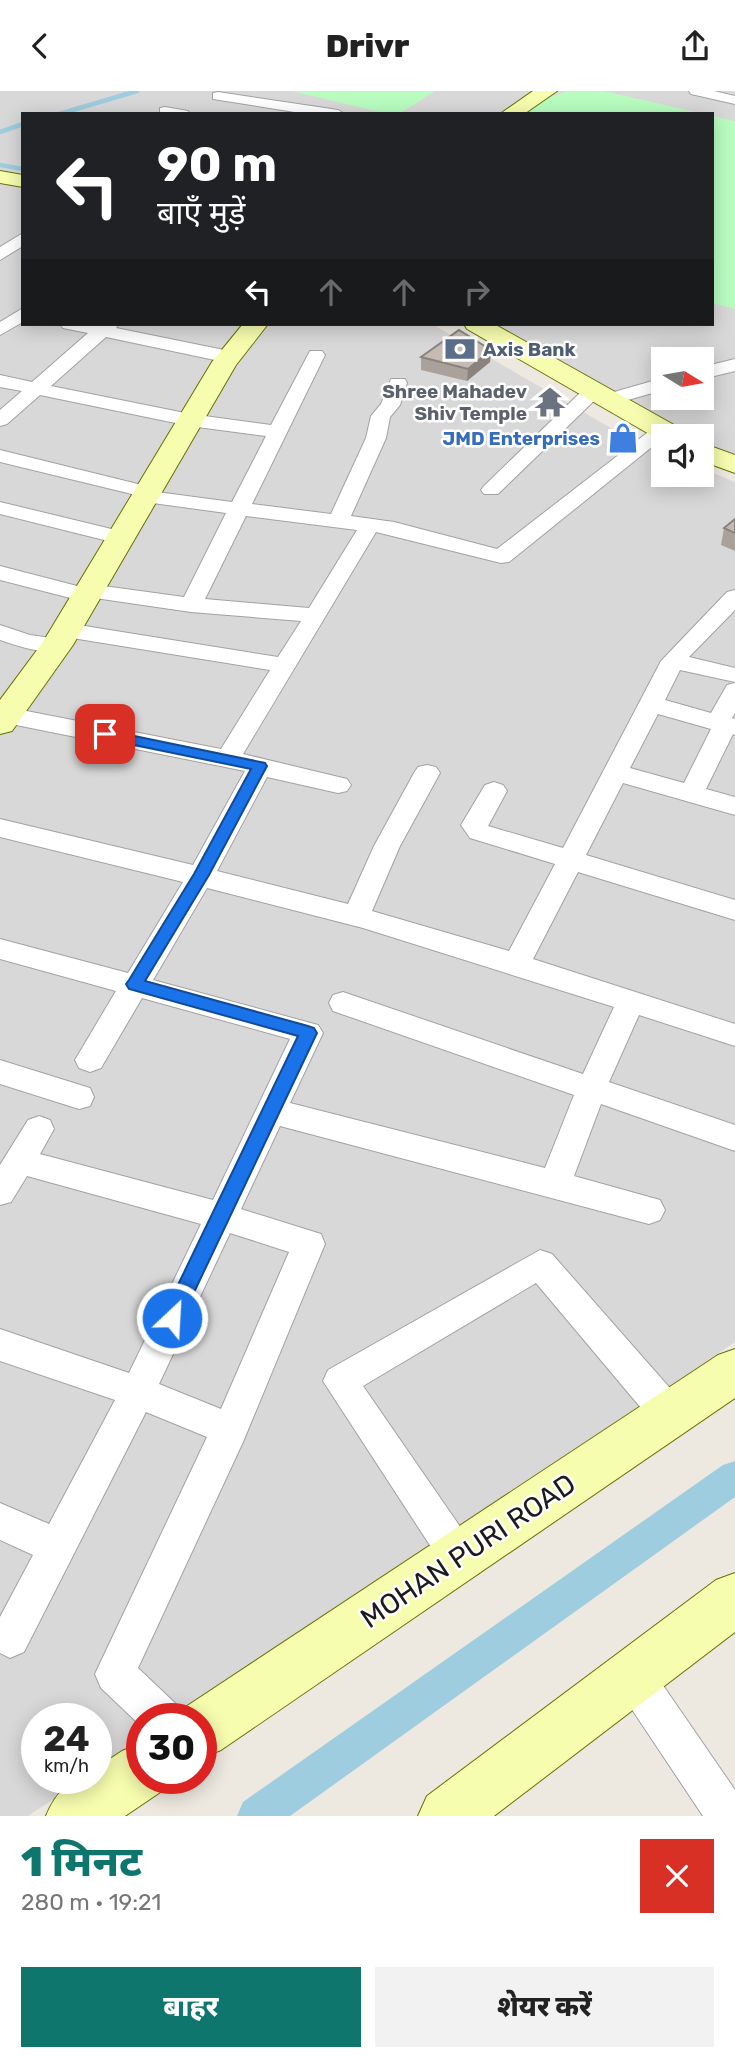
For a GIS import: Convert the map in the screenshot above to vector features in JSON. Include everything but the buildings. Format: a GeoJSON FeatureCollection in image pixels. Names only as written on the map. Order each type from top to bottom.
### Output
{"type":"FeatureCollection","features":[{"type":"Feature","properties":{"kind":"street"},"geometry":{"type":"LineString","coordinates":[[492,112],[524,91]]}},
{"type":"Feature","properties":{"kind":"street"},"geometry":{"type":"LineString","coordinates":[[513,112],[547,91]]}},
{"type":"Feature","properties":{"kind":"street"},"geometry":{"type":"LineString","coordinates":[[696,91],[735,100]]}},
{"type":"Feature","properties":{"kind":"street"},"geometry":{"type":"LineString","coordinates":[[218,96],[325,112]]}},
{"type":"Feature","properties":{"kind":"street"},"geometry":{"type":"LineString","coordinates":[[165,111],[171,112]]}},
{"type":"Feature","properties":{"kind":"street"},"geometry":{"type":"LineString","coordinates":[[0,177],[21,181]]}},
{"type":"Feature","properties":{"kind":"street"},"geometry":{"type":"LineString","coordinates":[[0,255],[15,242]]}},
{"type":"Feature","properties":{"kind":"street"},"geometry":{"type":"LineString","coordinates":[[0,309],[21,313]]}},
{"type":"Feature","properties":{"kind":"street"},"geometry":{"type":"LineString","coordinates":[[0,330],[21,314]]}},
{"type":"Feature","properties":{"kind":"street"},"geometry":{"type":"LineString","coordinates":[[254,326],[229,356],[61,638],[3,719],[228,759],[338,785]]}},
{"type":"Feature","properties":{"kind":"street"},"geometry":{"type":"LineString","coordinates":[[480,326],[651,424]]}},
{"type":"Feature","properties":{"kind":"street"},"geometry":{"type":"LineString","coordinates":[[0,420],[107,327],[229,356]]}},
{"type":"Feature","properties":{"kind":"street"},"geometry":{"type":"LineString","coordinates":[[191,605],[316,355]]}},
{"type":"Feature","properties":{"kind":"street"},"geometry":{"type":"LineString","coordinates":[[714,370],[735,365]]}},
{"type":"Feature","properties":{"kind":"street"},"geometry":{"type":"LineString","coordinates":[[0,380],[190,420],[277,432]]}},
{"type":"Feature","properties":{"kind":"street"},"geometry":{"type":"LineString","coordinates":[[338,520],[376,438],[381,416],[390,405],[398,383]]}},
{"type":"Feature","properties":{"kind":"street"},"geometry":{"type":"LineString","coordinates":[[491,490],[599,396],[651,386]]}},
{"type":"Feature","properties":{"kind":"street"},"geometry":{"type":"LineString","coordinates":[[0,456],[146,495],[394,528],[501,557],[651,446]]}},
{"type":"Feature","properties":{"kind":"street"},"geometry":{"type":"LineString","coordinates":[[714,456],[735,465]]}},
{"type":"Feature","properties":{"kind":"street"},"geometry":{"type":"LineString","coordinates":[[0,508],[120,538]]}},
{"type":"Feature","properties":{"kind":"street"},"geometry":{"type":"LineString","coordinates":[[228,759],[370,525]]}},
{"type":"Feature","properties":{"kind":"street"},"geometry":{"type":"LineString","coordinates":[[0,573],[88,594],[316,615]]}},
{"type":"Feature","properties":{"kind":"street"},"geometry":{"type":"LineString","coordinates":[[516,965],[673,660],[735,597]]}},
{"type":"Feature","properties":{"kind":"street"},"geometry":{"type":"LineString","coordinates":[[0,632],[27,642],[61,638],[284,665]]}},
{"type":"Feature","properties":{"kind":"street"},"geometry":{"type":"LineString","coordinates":[[673,660],[735,675]]}},
{"type":"Feature","properties":{"kind":"street"},"geometry":{"type":"LineString","coordinates":[[691,794],[726,725],[735,690]]}},
{"type":"Feature","properties":{"kind":"street"},"geometry":{"type":"LineString","coordinates":[[650,704],[726,725]]}},
{"type":"Feature","properties":{"kind":"street"},"geometry":{"type":"LineString","coordinates":[[90,1060],[201,875],[260,766]]}},
{"type":"Feature","properties":{"kind":"street"},"geometry":{"type":"LineString","coordinates":[[615,772],[735,806]]}},
{"type":"Feature","properties":{"kind":"street"},"geometry":{"type":"LineString","coordinates":[[356,917],[387,846],[427,773]]}},
{"type":"Feature","properties":{"kind":"street"},"geometry":{"type":"LineString","coordinates":[[494,791],[474,825],[479,832],[735,910]]}},
{"type":"Feature","properties":{"kind":"street"},"geometry":{"type":"LineString","coordinates":[[0,828],[60,845],[201,875],[356,917],[735,1035]]}},
{"type":"Feature","properties":{"kind":"street"},"geometry":{"type":"LineString","coordinates":[[0,949],[308,1033],[138,1392],[10,1638]]}},
{"type":"Feature","properties":{"kind":"street"},"geometry":{"type":"LineString","coordinates":[[555,1184],[591,1089],[631,1002]]}},
{"type":"Feature","properties":{"kind":"street"},"geometry":{"type":"LineString","coordinates":[[343,1003],[735,1138]]}},
{"type":"Feature","properties":{"kind":"street"},"geometry":{"type":"LineString","coordinates":[[0,1072],[79,1097]]}},
{"type":"Feature","properties":{"kind":"street"},"geometry":{"type":"LineString","coordinates":[[271,1111],[649,1210]]}},
{"type":"Feature","properties":{"kind":"street"},"geometry":{"type":"LineString","coordinates":[[0,1192],[39,1129]]}},
{"type":"Feature","properties":{"kind":"street"},"geometry":{"type":"LineString","coordinates":[[20,1161],[220,1216],[309,1244],[229,1429],[115,1674],[146,1703]]}},
{"type":"Feature","properties":{"kind":"street"},"geometry":{"type":"LineString","coordinates":[[459,1557],[340,1381],[540,1264],[670,1415]]}},
{"type":"Feature","properties":{"kind":"street"},"geometry":{"type":"LineString","coordinates":[[0,1345],[138,1392],[229,1429]]}},
{"type":"Feature","properties":{"kind":"street","name":"MOHAN PURI ROAD"},"geometry":{"type":"LineString","coordinates":[[217,1719],[735,1371]]}},
{"type":"Feature","properties":{"kind":"street"},"geometry":{"type":"LineString","coordinates":[[0,1521],[58,1547]]}},
{"type":"Feature","properties":{"kind":"street"},"geometry":{"type":"LineString","coordinates":[[447,1816],[735,1599]]}},
{"type":"Feature","properties":{"kind":"street"},"geometry":{"type":"LineString","coordinates":[[633,1676],[728,1816]]}},
{"type":"Feature","properties":{"kind":"street"},"geometry":{"type":"LineString","coordinates":[[75,1816],[126,1782]]}},
{"type":"Feature","properties":{"kind":"shaded area"},"geometry":{"type":"Polygon","coordinates":[[[0,91],[735,91],[735,458],[714,447],[714,424],[670,424],[603,388],[500,326],[714,326],[714,112],[21,112],[21,176],[0,172],[0,91]]]}},
{"type":"Feature","properties":{"kind":"shaded area"},"geometry":{"type":"Polygon","coordinates":[[[0,177],[21,182],[21,326],[435,326],[621,434],[651,447],[651,487],[714,487],[714,473],[735,482],[735,1342],[195,1703],[126,1703],[126,1750],[112,1760],[112,1703],[21,1703],[21,1794],[61,1794],[28,1816],[0,1816],[0,177]]]}},
{"type":"Feature","properties":{"kind":"green space"},"geometry":{"type":"Polygon","coordinates":[[[292,91],[435,91],[402,112],[380,112],[292,91]]]}},
{"type":"Feature","properties":{"kind":"green space"},"geometry":{"type":"Polygon","coordinates":[[[567,91],[604,91],[695,112],[528,112],[545,99],[567,91]]]}},
{"type":"Feature","properties":{"kind":"green space"},"geometry":{"type":"Polygon","coordinates":[[[714,116],[735,121],[735,309],[714,304],[714,116]]]}},
{"type":"Feature","properties":{"kind":"waterway"},"geometry":{"type":"LineString","coordinates":[[66,112],[137,91]]}},
{"type":"Feature","properties":{"kind":"waterway"},"geometry":{"type":"LineString","coordinates":[[0,132],[21,125]]}},
{"type":"Feature","properties":{"kind":"waterway"},"geometry":{"type":"LineString","coordinates":[[0,165],[21,169]]}},
{"type":"Feature","properties":{"kind":"waterway"},"geometry":{"type":"LineString","coordinates":[[257,1816],[735,1477]]}},
{"type":"Feature","properties":{"kind":"place","name":"Axis Bank"},"geometry":{"type":"Point","coordinates":[460,349]}},
{"type":"Feature","properties":{"kind":"place","name":"Shree Mahadev Shiv Temple"},"geometry":{"type":"Point","coordinates":[550,402]}},
{"type":"Feature","properties":{"kind":"place","name":"JMD Enterprises"},"geometry":{"type":"Point","coordinates":[623,438]}},
{"type":"Feature","properties":{"kind":"route"},"geometry":{"type":"LineString","coordinates":[[105,734],[260,766],[201,875],[134,984],[308,1033],[172,1318]]}}]}
